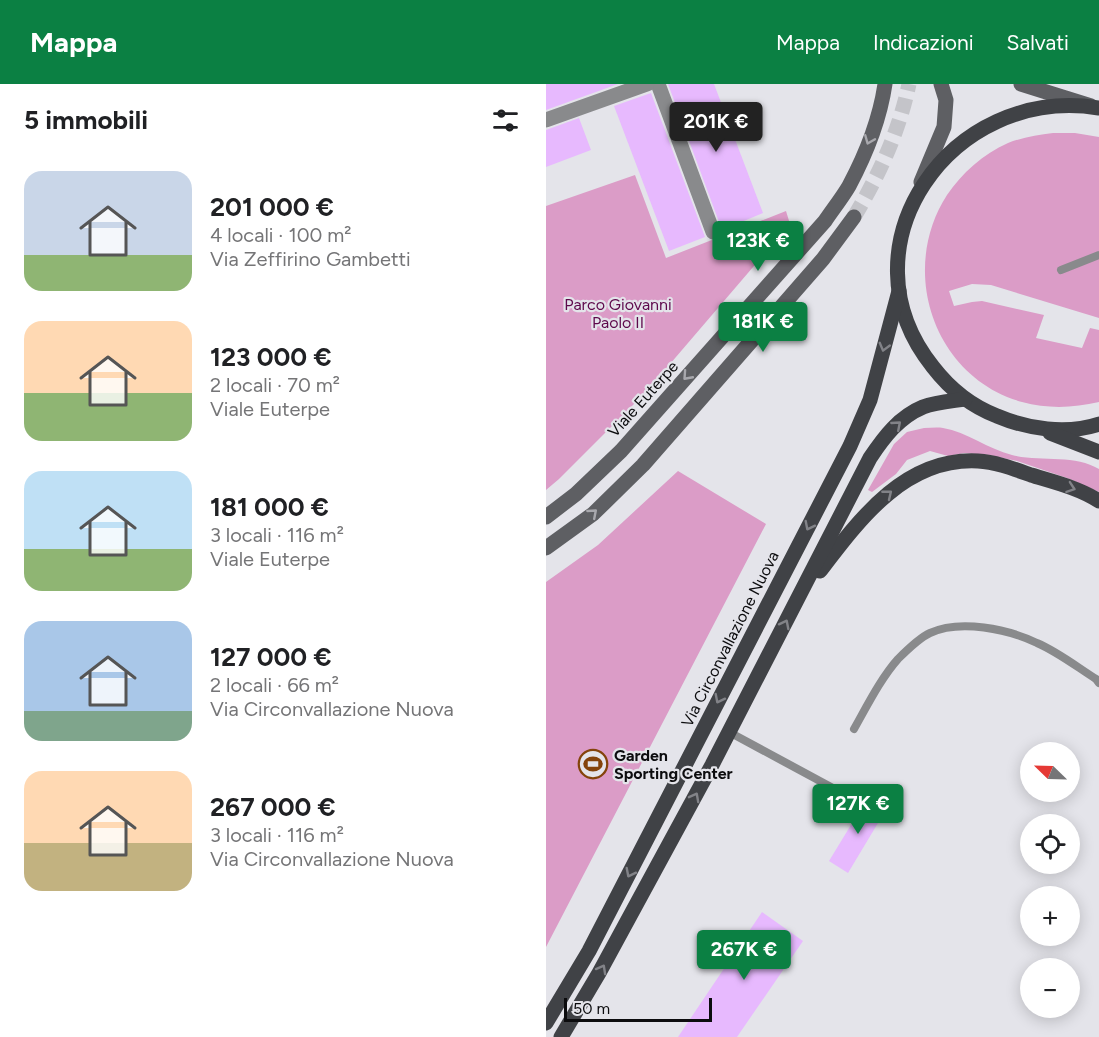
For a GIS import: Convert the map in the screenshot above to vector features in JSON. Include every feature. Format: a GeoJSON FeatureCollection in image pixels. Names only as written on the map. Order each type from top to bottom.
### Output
{"type":"FeatureCollection","features":[{"type":"Feature","properties":{"kind":"main road","name":"Viale Euterpe"},"geometry":{"type":"LineString","coordinates":[[546,517],[576,495],[621,451],[825,221],[849,186],[870,138],[885,84]]}},
{"type":"Feature","properties":{"kind":"main road"},"geometry":{"type":"LineString","coordinates":[[921,182],[944,127],[946,100],[941,84]]}},
{"type":"Feature","properties":{"kind":"main road"},"geometry":{"type":"LineString","coordinates":[[1021,84],[1098,108]]}},
{"type":"Feature","properties":{"kind":"main road","name":"Via Circonvallazione Nuova"},"geometry":{"type":"LineString","coordinates":[[1098,108],[1068,104],[1040,105],[1010,112],[966,134],[931,168],[921,182],[907,212],[900,238],[898,263],[899,291],[910,330],[924,357],[943,380],[965,399],[986,412],[1013,423],[1038,428],[1070,429],[1099,424]]}},
{"type":"Feature","properties":{"kind":"main road"},"geometry":{"type":"LineString","coordinates":[[546,548],[592,514],[643,465],[823,259],[854,217]]}},
{"type":"Feature","properties":{"kind":"main road","name":"Via Circonvallazione Nuova"},"geometry":{"type":"LineString","coordinates":[[546,1023],[589,951],[850,446],[870,400],[899,291]]}},
{"type":"Feature","properties":{"kind":"main road"},"geometry":{"type":"LineString","coordinates":[[561,1037],[599,973],[729,732],[870,459],[885,436],[901,420],[924,407],[965,399]]}},
{"type":"Feature","properties":{"kind":"main road"},"geometry":{"type":"LineString","coordinates":[[1038,428],[1099,452]]}},
{"type":"Feature","properties":{"kind":"main road"},"geometry":{"type":"LineString","coordinates":[[796,602],[847,536],[875,505],[903,482],[930,469],[955,462],[994,463],[1079,491],[1099,501]]}},
{"type":"Feature","properties":{"kind":"street"},"geometry":{"type":"LineString","coordinates":[[546,120],[647,84]]}},
{"type":"Feature","properties":{"kind":"street"},"geometry":{"type":"LineString","coordinates":[[658,84],[713,232]]}},
{"type":"Feature","properties":{"kind":"lane"},"geometry":{"type":"LineString","coordinates":[[1060,270],[1099,255]]}},
{"type":"Feature","properties":{"kind":"lane"},"geometry":{"type":"LineString","coordinates":[[854,729],[881,683],[898,660],[929,633],[956,626],[989,628],[1036,642],[1099,683]]}},
{"type":"Feature","properties":{"kind":"lane"},"geometry":{"type":"LineString","coordinates":[[729,732],[844,794]]}},
{"type":"Feature","properties":{"kind":"green space"},"geometry":{"type":"Polygon","coordinates":[[[1053,133],[1075,133],[1099,137],[1099,318],[991,285],[972,284],[949,291],[954,306],[982,301],[1044,315],[1036,338],[1082,348],[1090,328],[1099,330],[1099,402],[1080,406],[1051,407],[1022,402],[992,389],[966,370],[947,346],[933,318],[926,287],[926,256],[933,225],[953,187],[974,165],[999,147],[1019,139],[1053,133]]]}},
{"type":"Feature","properties":{"kind":"green space","name":"Parco Giovanni Paolo II"},"geometry":{"type":"Polygon","coordinates":[[[635,175],[666,258],[786,211],[790,224],[646,392],[546,490],[546,206],[635,175]]]}},
{"type":"Feature","properties":{"kind":"green space"},"geometry":{"type":"Polygon","coordinates":[[[924,428],[952,430],[1012,455],[1090,464],[1099,469],[1099,492],[1017,461],[964,453],[948,456],[930,451],[907,460],[896,474],[872,492],[868,490],[894,444],[907,432],[924,428]]]}},
{"type":"Feature","properties":{"kind":"green space","name":"Garden Sporting Center"},"geometry":{"type":"Polygon","coordinates":[[[678,471],[766,524],[546,947],[546,582],[598,545],[678,471]]]}},
{"type":"Feature","properties":{"kind":"building"},"geometry":{"type":"Polygon","coordinates":[[[546,84],[618,84],[546,110],[546,84]]]}},
{"type":"Feature","properties":{"kind":"building"},"geometry":{"type":"Polygon","coordinates":[[[668,84],[714,84],[763,213],[722,230],[668,84]]]}},
{"type":"Feature","properties":{"kind":"building"},"geometry":{"type":"Polygon","coordinates":[[[651,93],[705,237],[669,251],[614,106],[651,93]]]}},
{"type":"Feature","properties":{"kind":"building"},"geometry":{"type":"Polygon","coordinates":[[[579,118],[591,150],[546,167],[546,130],[579,118]]]}},
{"type":"Feature","properties":{"kind":"building"},"geometry":{"type":"Polygon","coordinates":[[[868,797],[887,808],[848,873],[829,861],[868,797]]]}},
{"type":"Feature","properties":{"kind":"building"},"geometry":{"type":"Polygon","coordinates":[[[762,912],[803,941],[737,1037],[678,1037],[762,912]]]}},
{"type":"Feature","properties":{"kind":"tunnel"},"geometry":{"type":"LineString","coordinates":[[854,217],[887,153],[900,119],[909,84]]}},
{"type":"Feature","properties":{"kind":"place","name":"Garden Sporting Center"},"geometry":{"type":"Point","coordinates":[593,764]}}]}
